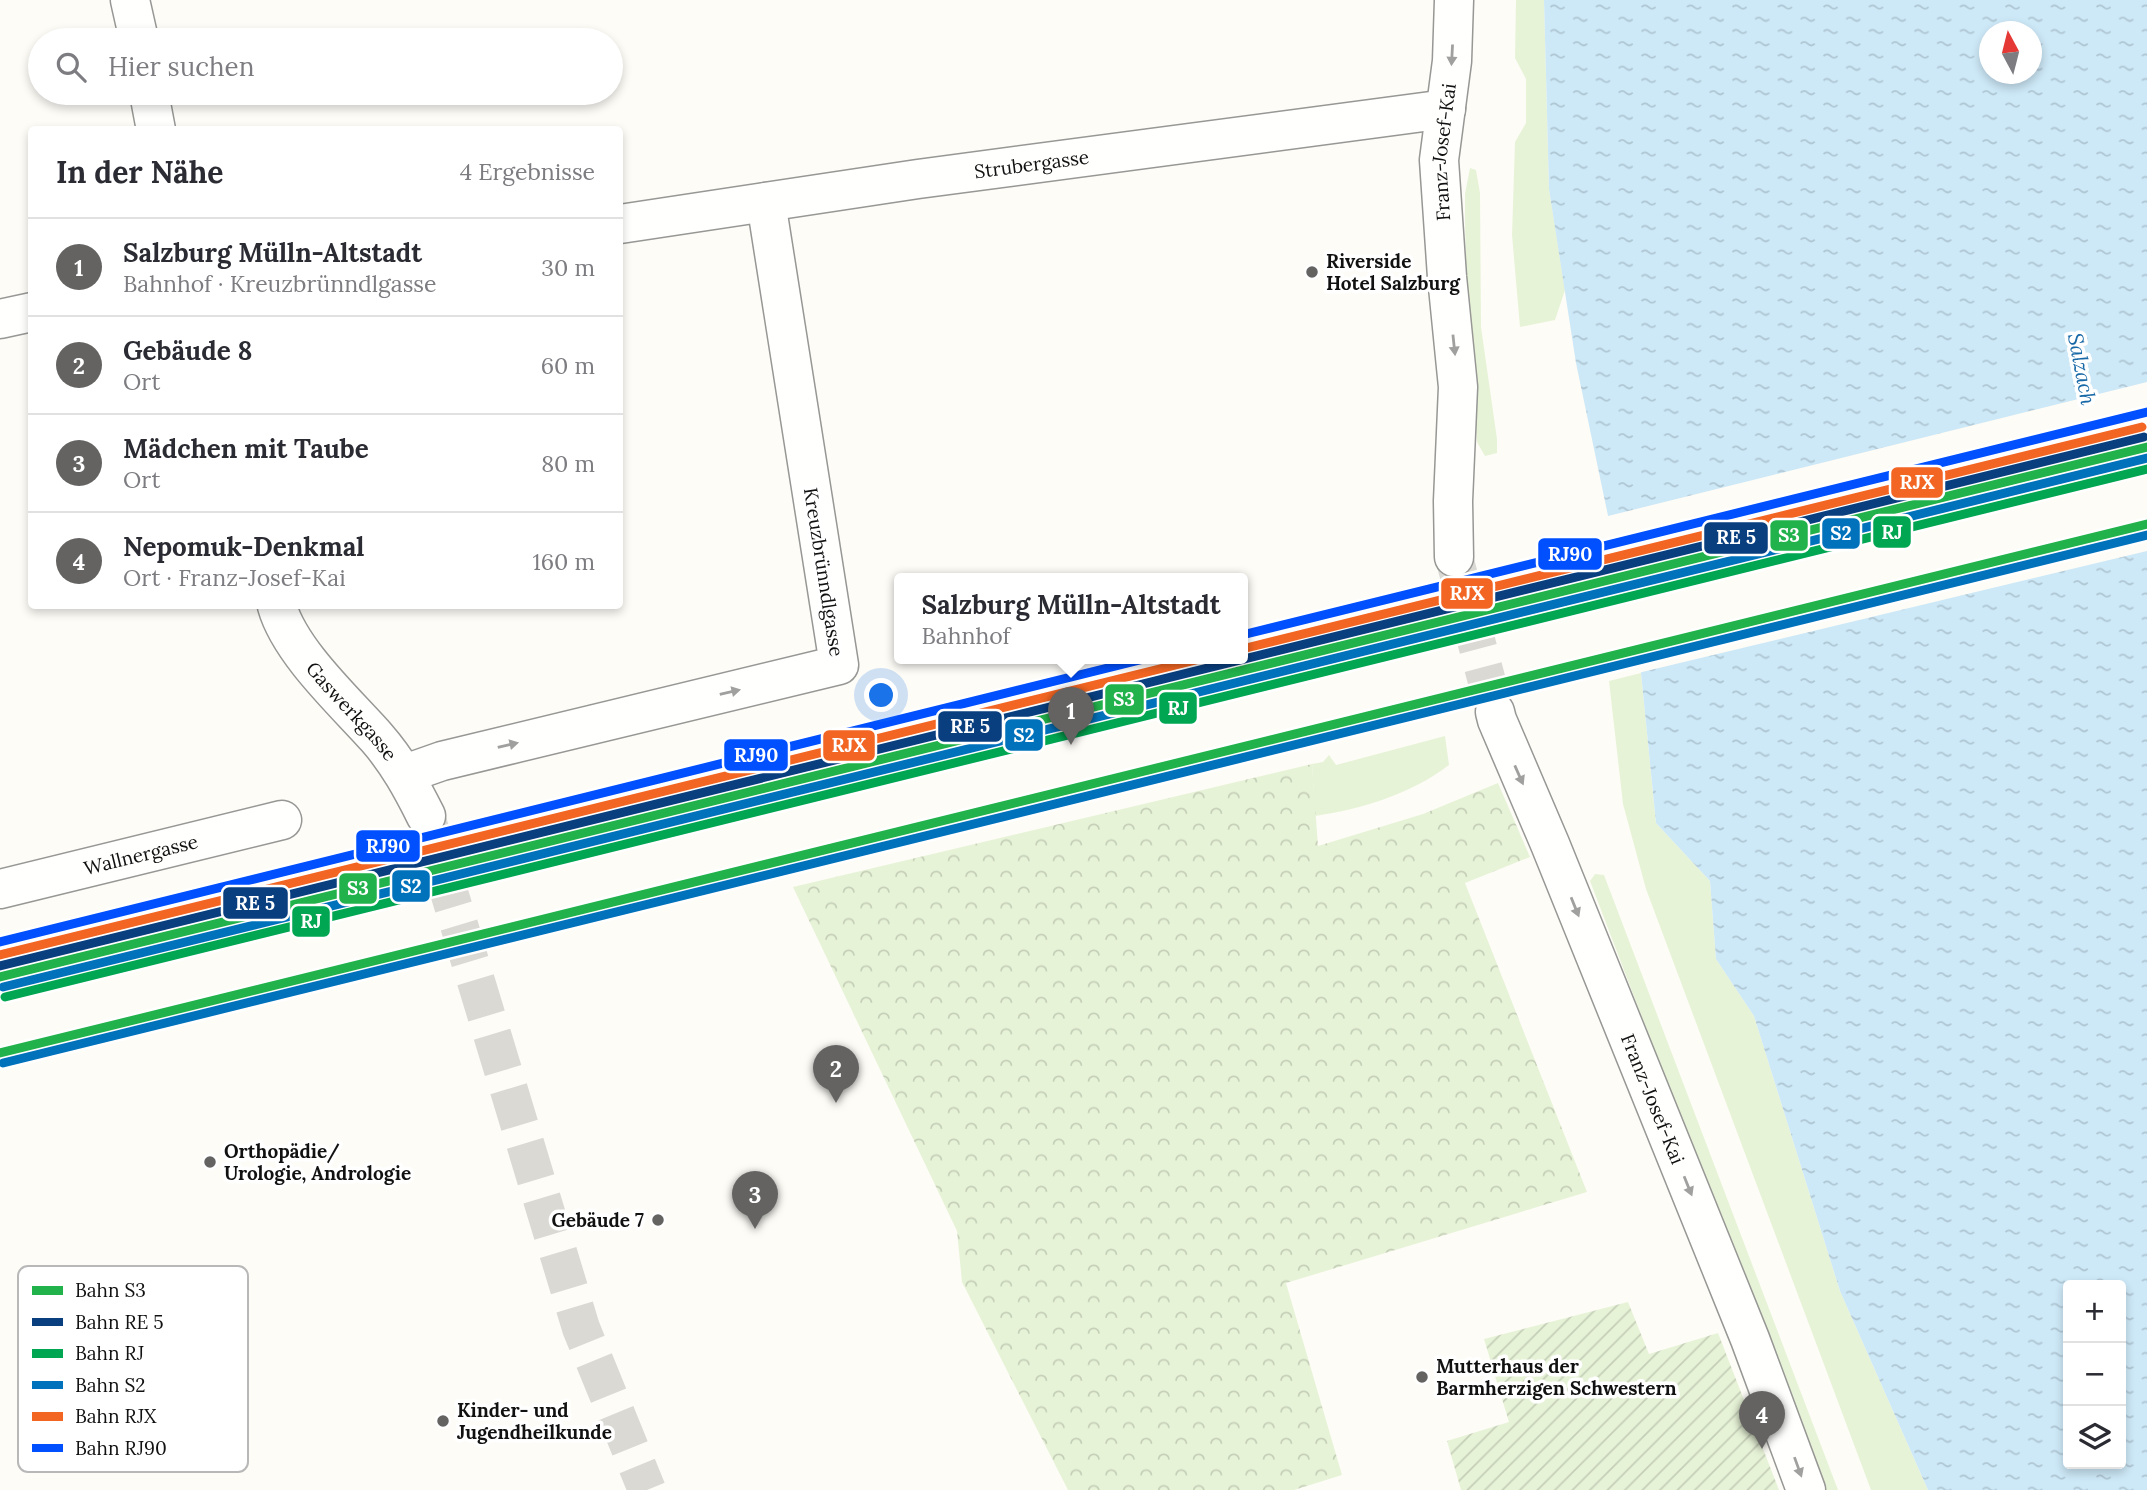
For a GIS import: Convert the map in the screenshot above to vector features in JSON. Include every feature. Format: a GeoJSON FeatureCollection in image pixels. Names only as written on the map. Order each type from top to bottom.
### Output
{"type":"FeatureCollection","features":[{"type":"Feature","properties":{"kind":"street"},"geometry":{"type":"LineString","coordinates":[[130,0],[136,28]]}},
{"type":"Feature","properties":{"kind":"street","name":"Franz-Josef-Kai"},"geometry":{"type":"LineString","coordinates":[[1454,0],[1452,61],[1439,160],[1458,387],[1452,501],[1454,557]]}},
{"type":"Feature","properties":{"kind":"street"},"geometry":{"type":"LineString","coordinates":[[151,105],[155,126]]}},
{"type":"Feature","properties":{"kind":"street","name":"Strubergasse"},"geometry":{"type":"LineString","coordinates":[[623,224],[918,179],[1446,109]]}},
{"type":"Feature","properties":{"kind":"street","name":"Kreuzbrünndlgasse"},"geometry":{"type":"LineString","coordinates":[[405,774],[442,761],[839,665],[766,202]]}},
{"type":"Feature","properties":{"kind":"street"},"geometry":{"type":"LineString","coordinates":[[0,319],[28,313]]}},
{"type":"Feature","properties":{"kind":"street","name":"Gaswerkgasse"},"geometry":{"type":"LineString","coordinates":[[278,609],[281,620],[322,678],[379,740],[405,774],[426,816]]}},
{"type":"Feature","properties":{"kind":"street","name":"Franz-Josef-Kai"},"geometry":{"type":"LineString","coordinates":[[1496,712],[1504,740],[1555,857],[1750,1339],[1806,1490]]}},
{"type":"Feature","properties":{"kind":"street","name":"Wallnergasse"},"geometry":{"type":"LineString","coordinates":[[0,889],[282,820]]}},
{"type":"Feature","properties":{"kind":"green space"},"geometry":{"type":"Polygon","coordinates":[[[1516,0],[1544,0],[1549,189],[1565,290],[1555,320],[1520,327],[1512,235],[1515,142],[1526,123],[1526,79],[1515,58],[1516,0]]]}},
{"type":"Feature","properties":{"kind":"green space"},"geometry":{"type":"Polygon","coordinates":[[[1470,168],[1476,170],[1480,193],[1481,327],[1497,439],[1497,453],[1485,456],[1477,442],[1467,301],[1465,194],[1470,168]]]}},
{"type":"Feature","properties":{"kind":"green space"},"geometry":{"type":"Polygon","coordinates":[[[1641,673],[1656,823],[1710,881],[1716,959],[1754,1016],[1840,1291],[1928,1490],[1871,1490],[1646,889],[1623,804],[1609,681],[1641,673]]]}},
{"type":"Feature","properties":{"kind":"green space"},"geometry":{"type":"Polygon","coordinates":[[[1445,736],[1449,765],[1434,775],[1385,799],[1315,816],[1312,764],[1323,762],[1329,755],[1336,765],[1445,736]]]}},
{"type":"Feature","properties":{"kind":"green space"},"geometry":{"type":"Polygon","coordinates":[[[1312,764],[1318,846],[1423,814],[1498,783],[1530,857],[1465,883],[1587,1192],[1286,1283],[1342,1475],[1294,1490],[1068,1490],[962,1282],[957,1231],[793,887],[1312,764]]]}},
{"type":"Feature","properties":{"kind":"green space"},"geometry":{"type":"Polygon","coordinates":[[[1595,874],[1604,875],[1838,1490],[1822,1490],[1590,881],[1595,874]]]}},
{"type":"Feature","properties":{"kind":"green space"},"geometry":{"type":"Polygon","coordinates":[[[1628,1302],[1649,1354],[1718,1333],[1779,1490],[1461,1490],[1447,1441],[1509,1422],[1484,1339],[1628,1302]]]}},
{"type":"Feature","properties":{"kind":"water","name":"Salzach"},"geometry":{"type":"Polygon","coordinates":[[[1544,0],[2147,0],[2147,1490],[1928,1490],[1840,1291],[1754,1016],[1716,959],[1710,881],[1656,823],[1641,673],[1576,363],[1549,189],[1544,0]]]}},
{"type":"Feature","properties":{"kind":"pier"},"geometry":{"type":"Polygon","coordinates":[[[2147,382],[2147,551],[1638,673],[1604,517],[2147,382]]]}},
{"type":"Feature","properties":{"kind":"tunnel"},"geometry":{"type":"LineString","coordinates":[[1454,557],[1495,712]]}},
{"type":"Feature","properties":{"kind":"tunnel"},"geometry":{"type":"LineString","coordinates":[[426,816],[581,1328],[647,1490]]}},
{"type":"Feature","properties":{"kind":"rail line","name":"RJ90"},"geometry":{"type":"LineString","coordinates":[[1248,634],[2147,412]]}},
{"type":"Feature","properties":{"kind":"rail line","name":"RJX"},"geometry":{"type":"LineString","coordinates":[[1248,648],[2142,427]]}},
{"type":"Feature","properties":{"kind":"rail line","name":"S3"},"geometry":{"type":"LineString","coordinates":[[0,977],[2147,447]]}},
{"type":"Feature","properties":{"kind":"rail line","name":"S2"},"geometry":{"type":"LineString","coordinates":[[3,987],[2147,458]]}},
{"type":"Feature","properties":{"kind":"rail line","name":"RJ"},"geometry":{"type":"LineString","coordinates":[[5,997],[2147,469]]}},
{"type":"Feature","properties":{"kind":"rail line","name":"S3"},"geometry":{"type":"LineString","coordinates":[[0,1053],[2147,524]]}},
{"type":"Feature","properties":{"kind":"rail line","name":"S2"},"geometry":{"type":"LineString","coordinates":[[3,1063],[2147,535]]}},
{"type":"Feature","properties":{"kind":"rail line","name":"RJ90"},"geometry":{"type":"LineString","coordinates":[[0,942],[1124,664]]}},
{"type":"Feature","properties":{"kind":"rail line","name":"RJX"},"geometry":{"type":"LineString","coordinates":[[0,955],[1180,664]]}},
{"type":"Feature","properties":{"kind":"transit line"},"geometry":{"type":"LineString","coordinates":[[1248,658],[2144,437]]}},
{"type":"Feature","properties":{"kind":"transit line"},"geometry":{"type":"LineString","coordinates":[[0,966],[1224,664]]}},
{"type":"Feature","properties":{"kind":"place","name":"Riverside Hotel Salzburg"},"geometry":{"type":"Point","coordinates":[1312,272]}},
{"type":"Feature","properties":{"kind":"place","name":"Salzburg Mülln-Altstadt"},"geometry":{"type":"Point","coordinates":[1071,745]}},
{"type":"Feature","properties":{"kind":"place","name":"Gebäude 8"},"geometry":{"type":"Point","coordinates":[836,1103]}},
{"type":"Feature","properties":{"kind":"place","name":"Orthopädie/ Urologie, Andrologie"},"geometry":{"type":"Point","coordinates":[210,1162]}},
{"type":"Feature","properties":{"kind":"place","name":"Gebäude 7"},"geometry":{"type":"Point","coordinates":[658,1220]}},
{"type":"Feature","properties":{"kind":"place","name":"Mädchen mit Taube"},"geometry":{"type":"Point","coordinates":[755,1229]}},
{"type":"Feature","properties":{"kind":"place","name":"Mutterhaus der Barmherzigen Schwestern"},"geometry":{"type":"Point","coordinates":[1422,1377]}},
{"type":"Feature","properties":{"kind":"place","name":"Kinder- und Jugendheilkunde"},"geometry":{"type":"Point","coordinates":[443,1421]}},
{"type":"Feature","properties":{"kind":"place","name":"Nepomuk-Denkmal"},"geometry":{"type":"Point","coordinates":[1762,1449]}}]}
